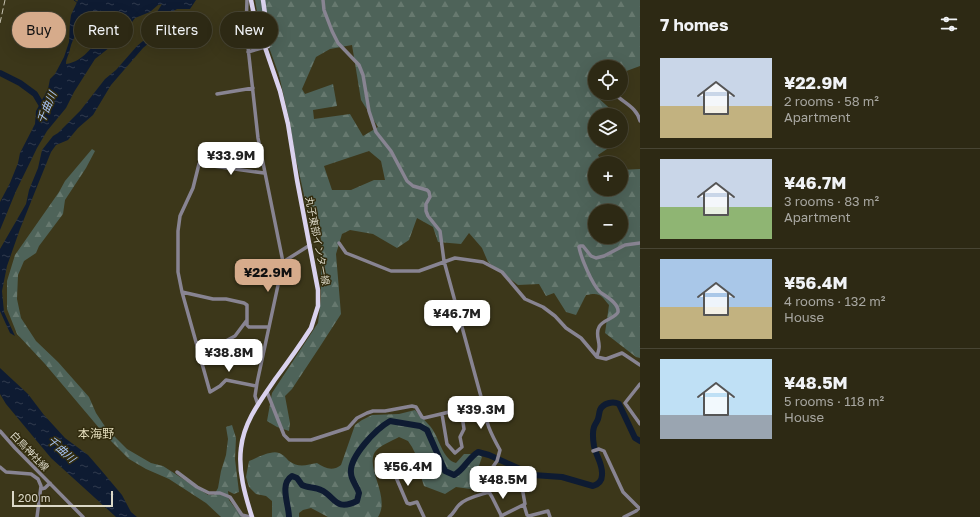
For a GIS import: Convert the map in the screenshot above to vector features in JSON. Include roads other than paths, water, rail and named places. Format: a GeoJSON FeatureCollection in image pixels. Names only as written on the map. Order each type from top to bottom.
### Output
{"type":"FeatureCollection","features":[{"type":"Feature","properties":{"kind":"main road","name":"丸子東部インター線"},"geometry":{"type":"LineString","coordinates":[[250,0],[253,12]]}},
{"type":"Feature","properties":{"kind":"main road"},"geometry":{"type":"LineString","coordinates":[[263,0],[265,12]]}},
{"type":"Feature","properties":{"kind":"main road","name":"丸子東部インター線"},"geometry":{"type":"LineString","coordinates":[[251,517],[242,480],[240,456],[244,434],[250,418],[258,404],[311,328],[318,306],[318,290],[297,180],[286,112],[278,83],[265,48]]}},
{"type":"Feature","properties":{"kind":"street"},"geometry":{"type":"LineString","coordinates":[[247,0],[246,29],[258,138],[282,262],[256,386],[255,396],[258,404]]}},
{"type":"Feature","properties":{"kind":"street"},"geometry":{"type":"LineString","coordinates":[[323,0],[324,10],[338,43],[359,65],[364,75],[369,111],[376,132],[391,151],[407,181],[413,186],[429,192],[430,197],[426,204],[426,211],[428,216],[440,231],[444,261],[490,431],[500,450],[497,461],[492,468],[489,492],[502,516],[524,505]]}},
{"type":"Feature","properties":{"kind":"street"},"geometry":{"type":"LineString","coordinates":[[248,52],[262,48]]}},
{"type":"Feature","properties":{"kind":"street"},"geometry":{"type":"LineString","coordinates":[[217,94],[253,88]]}},
{"type":"Feature","properties":{"kind":"street"},"geometry":{"type":"LineString","coordinates":[[621,100],[634,110],[640,121]]}},
{"type":"Feature","properties":{"kind":"street"},"geometry":{"type":"LineString","coordinates":[[256,386],[226,380],[210,392],[182,292],[178,272],[178,231],[180,216],[193,188],[199,164],[264,173]]}},
{"type":"Feature","properties":{"kind":"street"},"geometry":{"type":"LineString","coordinates":[[339,243],[346,252],[391,271],[419,270],[452,258],[483,262],[502,272],[525,299],[543,307],[555,316],[566,328],[581,338],[597,357],[606,359],[622,353],[640,365]]}},
{"type":"Feature","properties":{"kind":"street"},"geometry":{"type":"LineString","coordinates":[[597,357],[599,348],[597,338],[598,328],[603,322],[616,315],[618,312],[613,302],[599,291],[594,284],[579,247],[583,246],[591,256],[596,258],[604,256],[625,245],[640,243]]}},
{"type":"Feature","properties":{"kind":"street"},"geometry":{"type":"LineString","coordinates":[[282,262],[310,245]]}},
{"type":"Feature","properties":{"kind":"street"},"geometry":{"type":"LineString","coordinates":[[182,292],[213,299],[226,299],[244,303],[246,305],[249,327],[268,327]]}},
{"type":"Feature","properties":{"kind":"street"},"geometry":{"type":"LineString","coordinates":[[198,348],[224,342],[234,336],[247,320]]}},
{"type":"Feature","properties":{"kind":"street"},"geometry":{"type":"LineString","coordinates":[[639,422],[625,403],[640,384]]}},
{"type":"Feature","properties":{"kind":"street"},"geometry":{"type":"LineString","coordinates":[[267,392],[284,435],[289,440],[311,440],[348,428],[357,418],[363,414],[373,411],[385,411],[412,406],[416,407],[424,418],[483,404]]}},
{"type":"Feature","properties":{"kind":"street"},"geometry":{"type":"LineString","coordinates":[[442,414],[447,444],[455,453],[462,447],[460,437],[464,429],[461,409]]}},
{"type":"Feature","properties":{"kind":"street","name":"白鳥神社線"},"geometry":{"type":"LineString","coordinates":[[0,431],[83,517]]}},
{"type":"Feature","properties":{"kind":"street"},"geometry":{"type":"LineString","coordinates":[[593,451],[599,449],[604,451],[624,492],[640,508],[624,517]]}},
{"type":"Feature","properties":{"kind":"street"},"geometry":{"type":"LineString","coordinates":[[387,460],[390,461],[407,504],[417,502],[424,517]]}},
{"type":"Feature","properties":{"kind":"street"},"geometry":{"type":"LineString","coordinates":[[0,467],[11,474],[31,474],[35,476],[40,483],[41,489],[37,517]]}},
{"type":"Feature","properties":{"kind":"street"},"geometry":{"type":"LineString","coordinates":[[177,472],[197,487],[209,493],[220,493],[230,497],[242,515],[251,517]]}},
{"type":"Feature","properties":{"kind":"street"},"geometry":{"type":"LineString","coordinates":[[41,489],[45,488],[50,483]]}},
{"type":"Feature","properties":{"kind":"street"},"geometry":{"type":"LineString","coordinates":[[522,487],[527,515],[548,511],[550,517]]}},
{"type":"Feature","properties":{"kind":"street"},"geometry":{"type":"LineString","coordinates":[[449,517],[463,501],[489,492]]}},
{"type":"Feature","properties":{"kind":"water","name":"千曲川"},"geometry":{"type":"Polygon","coordinates":[[[78,0],[196,0],[190,9],[177,9],[172,12],[157,12],[162,4],[158,5],[150,12],[141,12],[141,16],[135,18],[133,21],[133,12],[74,12],[74,38],[66,64],[79,59],[91,48],[109,48],[95,59],[74,92],[66,108],[47,131],[16,191],[0,230],[0,202],[10,183],[18,163],[20,153],[35,124],[36,111],[48,89],[50,79],[55,74],[64,57],[69,42],[71,15],[78,0]]]}},
{"type":"Feature","properties":{"kind":"water"},"geometry":{"type":"Polygon","coordinates":[[[141,43],[141,48],[143,48],[111,85],[93,115],[78,128],[68,140],[56,145],[51,152],[20,229],[7,266],[2,291],[4,312],[15,336],[10,333],[0,311],[0,249],[26,204],[29,190],[38,168],[42,150],[53,136],[80,111],[105,79],[116,70],[141,43]]]}},
{"type":"Feature","properties":{"kind":"water","name":"千曲川"},"geometry":{"type":"Polygon","coordinates":[[[0,368],[28,394],[44,415],[65,438],[88,455],[122,495],[131,512],[137,517],[116,517],[51,458],[6,404],[0,394],[0,368]]]}},
{"type":"Feature","properties":{"kind":"waterway"},"geometry":{"type":"LineString","coordinates":[[74,0],[78,3]]}},
{"type":"Feature","properties":{"kind":"waterway","name":"千曲川"},"geometry":{"type":"LineString","coordinates":[[0,73],[20,83],[35,94],[44,109]]}},
{"type":"Feature","properties":{"kind":"waterway"},"geometry":{"type":"LineString","coordinates":[[289,517],[285,489],[288,480],[292,476],[297,478],[302,485],[321,490],[340,504],[350,504],[357,501],[359,493],[351,473],[354,459],[364,444],[378,430],[390,421],[420,426],[427,430],[445,471],[454,475],[461,470],[471,457],[478,452],[489,455],[533,475],[562,477],[593,486],[601,481],[602,477],[602,471],[594,446],[593,429],[601,408],[606,404],[611,403],[619,404],[635,438],[640,441]]}},
{"type":"Feature","properties":{"kind":"railway"},"geometry":{"type":"LineString","coordinates":[[0,23],[5,0]]}},
{"type":"Feature","properties":{"kind":"district","name":"本海野"},"geometry":{"type":"Point","coordinates":[96,433]}}]}
